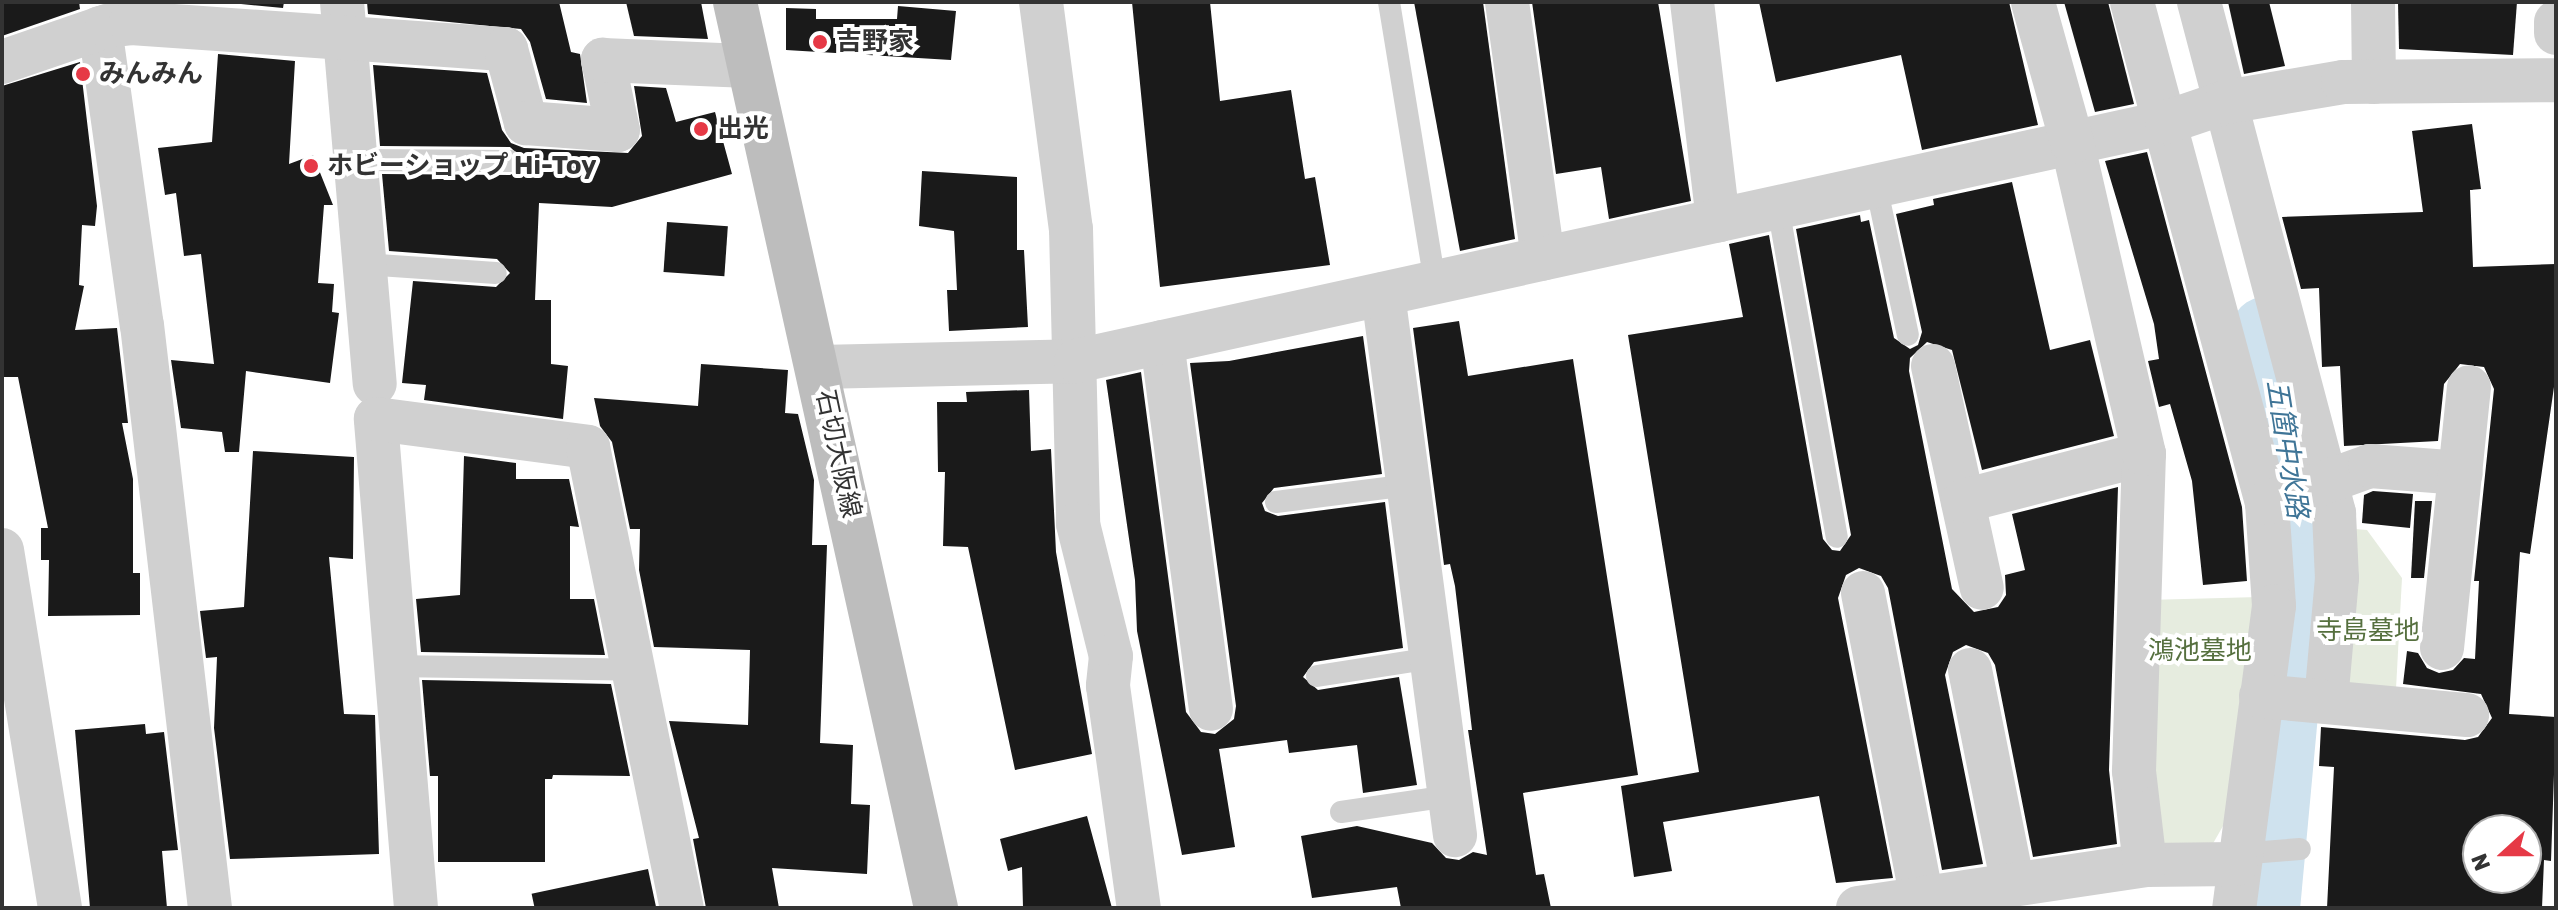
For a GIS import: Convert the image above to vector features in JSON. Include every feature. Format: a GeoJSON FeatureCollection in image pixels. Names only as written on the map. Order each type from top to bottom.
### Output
{"type":"FeatureCollection","features":[{"type":"Feature","properties":{"kind":"main road","name":"石切大阪線"},"geometry":{"type":"LineString","coordinates":[[735,2],[819,367],[936,908]]}},
{"type":"Feature","properties":{"kind":"street"},"geometry":{"type":"LineString","coordinates":[[1041,2],[1071,229],[1078,524],[1111,656],[1110,701],[1139,908]]}},
{"type":"Feature","properties":{"kind":"street"},"geometry":{"type":"LineString","coordinates":[[1507,2],[1543,258]]}},
{"type":"Feature","properties":{"kind":"street"},"geometry":{"type":"LineString","coordinates":[[1692,2],[1718,220]]}},
{"type":"Feature","properties":{"kind":"street"},"geometry":{"type":"LineString","coordinates":[[2033,2],[2072,142],[2144,454],[2134,771],[2145,865]]}},
{"type":"Feature","properties":{"kind":"street"},"geometry":{"type":"LineString","coordinates":[[2132,2],[2167,122],[2267,503],[2274,606],[2237,859],[2234,908]]}},
{"type":"Feature","properties":{"kind":"street"},"geometry":{"type":"LineString","coordinates":[[2199,2],[2334,513],[2337,578],[2326,702]]}},
{"type":"Feature","properties":{"kind":"street"},"geometry":{"type":"LineString","coordinates":[[2373,2],[2374,82]]}},
{"type":"Feature","properties":{"kind":"street"},"geometry":{"type":"LineString","coordinates":[[343,20],[375,384]]}},
{"type":"Feature","properties":{"kind":"street"},"geometry":{"type":"LineString","coordinates":[[2,62],[100,28],[131,23],[343,20],[506,49],[526,123],[618,130],[603,60],[749,66]]}},
{"type":"Feature","properties":{"kind":"street"},"geometry":{"type":"LineString","coordinates":[[2556,22],[2556,33]]}},
{"type":"Feature","properties":{"kind":"street"},"geometry":{"type":"LineString","coordinates":[[100,28],[142,325],[210,908]]}},
{"type":"Feature","properties":{"kind":"street"},"geometry":{"type":"LineString","coordinates":[[819,367],[1076,361],[2167,122],[2226,102],[2374,82],[2556,80]]}},
{"type":"Feature","properties":{"kind":"street"},"geometry":{"type":"LineString","coordinates":[[1383,294],[1453,815]]}},
{"type":"Feature","properties":{"kind":"street"},"geometry":{"type":"LineString","coordinates":[[1162,342],[1211,709]]}},
{"type":"Feature","properties":{"kind":"street"},"geometry":{"type":"LineString","coordinates":[[1921,350],[1963,501],[1982,588]]}},
{"type":"Feature","properties":{"kind":"street"},"geometry":{"type":"LineString","coordinates":[[2442,648],[2469,387]]}},
{"type":"Feature","properties":{"kind":"street"},"geometry":{"type":"LineString","coordinates":[[416,908],[392,666],[376,419],[588,447],[636,670],[682,908]]}},
{"type":"Feature","properties":{"kind":"street"},"geometry":{"type":"LineString","coordinates":[[1963,501],[2144,454]]}},
{"type":"Feature","properties":{"kind":"street"},"geometry":{"type":"LineString","coordinates":[[2267,503],[2326,479],[2370,466],[2461,473]]}},
{"type":"Feature","properties":{"kind":"street"},"geometry":{"type":"LineString","coordinates":[[2,550],[60,908]]}},
{"type":"Feature","properties":{"kind":"street"},"geometry":{"type":"LineString","coordinates":[[1863,593],[1922,898]]}},
{"type":"Feature","properties":{"kind":"street"},"geometry":{"type":"LineString","coordinates":[[1970,670],[2038,890]]}},
{"type":"Feature","properties":{"kind":"street"},"geometry":{"type":"LineString","coordinates":[[2261,696],[2467,715]]}},
{"type":"Feature","properties":{"kind":"street"},"geometry":{"type":"LineString","coordinates":[[1858,908],[1922,898],[2038,890],[2145,865],[2237,859]]}},
{"type":"Feature","properties":{"kind":"lane"},"geometry":{"type":"LineString","coordinates":[[1389,2],[1435,282]]}},
{"type":"Feature","properties":{"kind":"lane"},"geometry":{"type":"LineString","coordinates":[[355,160],[510,161]]}},
{"type":"Feature","properties":{"kind":"lane"},"geometry":{"type":"LineString","coordinates":[[1876,185],[1921,350]]}},
{"type":"Feature","properties":{"kind":"lane"},"geometry":{"type":"LineString","coordinates":[[1778,207],[1837,537]]}},
{"type":"Feature","properties":{"kind":"lane"},"geometry":{"type":"LineString","coordinates":[[364,264],[496,273]]}},
{"type":"Feature","properties":{"kind":"lane"},"geometry":{"type":"LineString","coordinates":[[1276,502],[1408,485]]}},
{"type":"Feature","properties":{"kind":"lane"},"geometry":{"type":"LineString","coordinates":[[1317,676],[1432,658]]}},
{"type":"Feature","properties":{"kind":"lane"},"geometry":{"type":"LineString","coordinates":[[392,666],[636,670]]}},
{"type":"Feature","properties":{"kind":"lane"},"geometry":{"type":"LineString","coordinates":[[1341,812],[1453,815]]}},
{"type":"Feature","properties":{"kind":"lane"},"geometry":{"type":"LineString","coordinates":[[2237,859],[2300,849]]}},
{"type":"Feature","properties":{"kind":"green space","name":"寺島墓地"},"geometry":{"type":"Polygon","coordinates":[[[2342,528],[2367,530],[2402,578],[2396,689],[2333,685],[2342,528]]]}},
{"type":"Feature","properties":{"kind":"green space","name":"鴻池墓地"},"geometry":{"type":"Polygon","coordinates":[[[2259,597],[2231,812],[2211,847],[2157,848],[2147,600],[2259,597]]]}},
{"type":"Feature","properties":{"kind":"building"},"geometry":{"type":"Polygon","coordinates":[[[2,2],[79,2],[80,9],[2,36],[2,2]]]}},
{"type":"Feature","properties":{"kind":"building"},"geometry":{"type":"Polygon","coordinates":[[[221,2],[284,2],[283,8],[221,2]]]}},
{"type":"Feature","properties":{"kind":"building"},"geometry":{"type":"Polygon","coordinates":[[[367,2],[559,2],[571,52],[580,54],[587,103],[546,99],[530,42],[521,29],[368,14],[367,2]]]}},
{"type":"Feature","properties":{"kind":"building"},"geometry":{"type":"Polygon","coordinates":[[[626,2],[701,2],[708,39],[634,36],[626,2]]]}},
{"type":"Feature","properties":{"kind":"building"},"geometry":{"type":"Polygon","coordinates":[[[1132,2],[1210,2],[1220,101],[1291,90],[1305,179],[1315,177],[1330,265],[1160,287],[1132,2]]]}},
{"type":"Feature","properties":{"kind":"building"},"geometry":{"type":"Polygon","coordinates":[[[1414,2],[1483,2],[1515,239],[1460,251],[1414,2]]]}},
{"type":"Feature","properties":{"kind":"building"},"geometry":{"type":"Polygon","coordinates":[[[1532,2],[1658,2],[1691,201],[1609,219],[1601,167],[1556,174],[1532,2]]]}},
{"type":"Feature","properties":{"kind":"building"},"geometry":{"type":"Polygon","coordinates":[[[1759,2],[2009,2],[2038,125],[1922,150],[1901,55],[1776,82],[1759,2]]]}},
{"type":"Feature","properties":{"kind":"building"},"geometry":{"type":"Polygon","coordinates":[[[2064,2],[2108,2],[2134,104],[2095,112],[2064,2]]]}},
{"type":"Feature","properties":{"kind":"building"},"geometry":{"type":"Polygon","coordinates":[[[2228,2],[2269,2],[2285,66],[2244,74],[2228,2]]]}},
{"type":"Feature","properties":{"kind":"building"},"geometry":{"type":"Polygon","coordinates":[[[2398,2],[2517,2],[2513,55],[2399,49],[2398,2]]]}},
{"type":"Feature","properties":{"kind":"building"},"geometry":{"type":"Polygon","coordinates":[[[898,6],[956,11],[951,60],[786,50],[786,8],[816,9],[816,19],[897,19],[898,6]]]}},
{"type":"Feature","properties":{"kind":"building"},"geometry":{"type":"Polygon","coordinates":[[[218,54],[295,61],[289,164],[313,155],[333,205],[324,205],[318,283],[334,284],[332,312],[339,313],[330,383],[246,371],[239,452],[225,452],[222,432],[181,428],[171,360],[214,364],[201,254],[184,256],[176,193],[165,195],[158,148],[212,142],[218,54]]]}},
{"type":"Feature","properties":{"kind":"building"},"geometry":{"type":"Polygon","coordinates":[[[80,62],[97,206],[95,226],[82,225],[79,285],[84,286],[75,330],[117,328],[128,423],[122,423],[133,479],[133,573],[140,573],[140,615],[48,616],[49,560],[41,560],[41,528],[48,528],[18,377],[3,377],[2,86],[80,62]]]}},
{"type":"Feature","properties":{"kind":"building"},"geometry":{"type":"Polygon","coordinates":[[[373,65],[487,73],[502,130],[511,143],[524,148],[628,153],[642,136],[634,86],[666,88],[676,122],[715,112],[732,174],[612,207],[539,203],[535,300],[551,300],[551,364],[568,366],[563,419],[424,400],[426,385],[402,383],[413,281],[496,287],[510,273],[497,259],[389,251],[382,174],[510,175],[522,169],[524,160],[510,147],[380,146],[373,65]]]}},
{"type":"Feature","properties":{"kind":"building"},"geometry":{"type":"Polygon","coordinates":[[[2472,124],[2481,189],[2470,190],[2473,267],[2556,264],[2556,373],[2530,554],[2520,552],[2509,714],[2556,717],[2551,861],[2544,860],[2542,908],[2327,908],[2334,767],[2319,766],[2321,727],[2465,740],[2478,737],[2492,718],[2481,694],[2403,684],[2407,651],[2418,653],[2427,668],[2439,673],[2453,670],[2464,658],[2475,659],[2479,581],[2474,581],[2494,389],[2484,367],[2460,364],[2444,384],[2438,441],[2344,446],[2340,366],[2322,367],[2319,288],[2301,289],[2282,217],[2423,212],[2412,131],[2472,124]]]}},
{"type":"Feature","properties":{"kind":"building"},"geometry":{"type":"Polygon","coordinates":[[[2147,152],[2242,507],[2247,581],[2203,585],[2192,481],[2170,404],[2159,407],[2148,361],[2159,359],[2154,324],[2105,161],[2147,152]]]}},
{"type":"Feature","properties":{"kind":"building"},"geometry":{"type":"Polygon","coordinates":[[[922,171],[1017,177],[1017,250],[1024,250],[1028,327],[949,331],[947,290],[957,290],[954,231],[919,226],[922,171]]]}},
{"type":"Feature","properties":{"kind":"building"},"geometry":{"type":"Polygon","coordinates":[[[2012,182],[2050,350],[2090,340],[2114,436],[1982,470],[1952,350],[1927,342],[1910,358],[1909,371],[1952,589],[1974,612],[1998,607],[2006,595],[2005,575],[2025,570],[2012,514],[2118,487],[2109,770],[2117,844],[2033,857],[1995,665],[1988,653],[1966,645],[1953,652],[1945,675],[1983,864],[1942,870],[1888,588],[1881,576],[1859,568],[1846,575],[1838,598],[1893,878],[1836,883],[1819,796],[1663,822],[1672,871],[1634,877],[1621,786],[1699,772],[1628,335],[1743,317],[1729,244],[1769,235],[1823,539],[1832,550],[1840,551],[1851,535],[1796,229],[1860,215],[1861,222],[1869,220],[1894,338],[1910,349],[1918,345],[1922,332],[1896,214],[1934,205],[1933,199],[2012,182]]]}},
{"type":"Feature","properties":{"kind":"building"},"geometry":{"type":"Polygon","coordinates":[[[667,222],[728,226],[724,276],[664,272],[667,222]]]}},
{"type":"Feature","properties":{"kind":"building"},"geometry":{"type":"Polygon","coordinates":[[[1459,321],[1468,376],[1573,359],[1638,775],[1523,793],[1536,875],[1544,874],[1551,908],[1401,908],[1397,887],[1312,898],[1301,836],[1357,826],[1432,843],[1446,858],[1459,860],[1473,852],[1487,855],[1468,730],[1472,730],[1455,586],[1450,564],[1444,565],[1413,328],[1459,321]]]}},
{"type":"Feature","properties":{"kind":"building"},"geometry":{"type":"Polygon","coordinates":[[[1363,336],[1382,474],[1274,488],[1262,503],[1265,511],[1278,516],[1385,502],[1403,648],[1314,662],[1303,677],[1318,690],[1399,677],[1417,785],[1363,793],[1357,745],[1289,753],[1287,740],[1219,749],[1235,847],[1182,855],[1137,631],[1135,580],[1106,380],[1141,372],[1186,712],[1201,732],[1215,734],[1234,719],[1236,706],[1190,363],[1229,361],[1363,336]]]}},
{"type":"Feature","properties":{"kind":"building"},"geometry":{"type":"Polygon","coordinates":[[[701,364],[788,370],[785,413],[798,414],[814,480],[812,545],[827,545],[820,743],[853,745],[851,804],[870,805],[867,874],[772,868],[779,908],[706,908],[693,839],[699,838],[669,721],[748,725],[750,650],[654,647],[639,570],[640,529],[630,529],[612,442],[600,426],[594,398],[698,406],[701,364]]]}},
{"type":"Feature","properties":{"kind":"building"},"geometry":{"type":"Polygon","coordinates":[[[1029,390],[1031,451],[1051,449],[1056,552],[1092,754],[1015,770],[968,547],[943,546],[945,472],[938,472],[937,402],[967,402],[966,392],[1029,390]]]}},
{"type":"Feature","properties":{"kind":"building"},"geometry":{"type":"Polygon","coordinates":[[[253,451],[354,457],[353,559],[329,557],[344,714],[375,715],[379,854],[230,859],[214,728],[217,657],[206,658],[200,611],[244,607],[253,451]]]}},
{"type":"Feature","properties":{"kind":"building"},"geometry":{"type":"Polygon","coordinates":[[[464,456],[516,463],[516,479],[569,479],[579,527],[570,526],[570,599],[594,599],[605,655],[421,652],[416,599],[460,595],[464,456]]]}},
{"type":"Feature","properties":{"kind":"building"},"geometry":{"type":"Polygon","coordinates":[[[2373,491],[2413,494],[2410,528],[2362,523],[2364,495],[2373,491]]]}},
{"type":"Feature","properties":{"kind":"building"},"geometry":{"type":"Polygon","coordinates":[[[2415,501],[2432,501],[2424,578],[2411,578],[2415,501]]]}},
{"type":"Feature","properties":{"kind":"building"},"geometry":{"type":"Polygon","coordinates":[[[422,680],[611,684],[630,776],[553,775],[552,779],[545,779],[545,862],[438,862],[438,776],[430,776],[422,680]]]}},
{"type":"Feature","properties":{"kind":"building"},"geometry":{"type":"Polygon","coordinates":[[[145,724],[146,734],[164,732],[178,850],[162,851],[167,908],[90,908],[75,730],[145,724]]]}},
{"type":"Feature","properties":{"kind":"building"},"geometry":{"type":"Polygon","coordinates":[[[1087,816],[1112,908],[1023,908],[1022,867],[1008,871],[1000,839],[1087,816]]]}},
{"type":"Feature","properties":{"kind":"building"},"geometry":{"type":"Polygon","coordinates":[[[648,869],[656,908],[535,908],[532,894],[648,869]]]}},
{"type":"Feature","properties":{"kind":"waterway","name":"五箇中水路"},"geometry":{"type":"LineString","coordinates":[[2265,908],[2302,509],[2266,332]]}},
{"type":"Feature","properties":{"kind":"place","name":"吉野家"},"geometry":{"type":"Point","coordinates":[820,42]}},
{"type":"Feature","properties":{"kind":"place","name":"みんみん"},"geometry":{"type":"Point","coordinates":[83,74]}},
{"type":"Feature","properties":{"kind":"place","name":"出光"},"geometry":{"type":"Point","coordinates":[701,129]}},
{"type":"Feature","properties":{"kind":"place","name":"ホビーショップ Hi-Toy"},"geometry":{"type":"Point","coordinates":[311,166]}}]}
